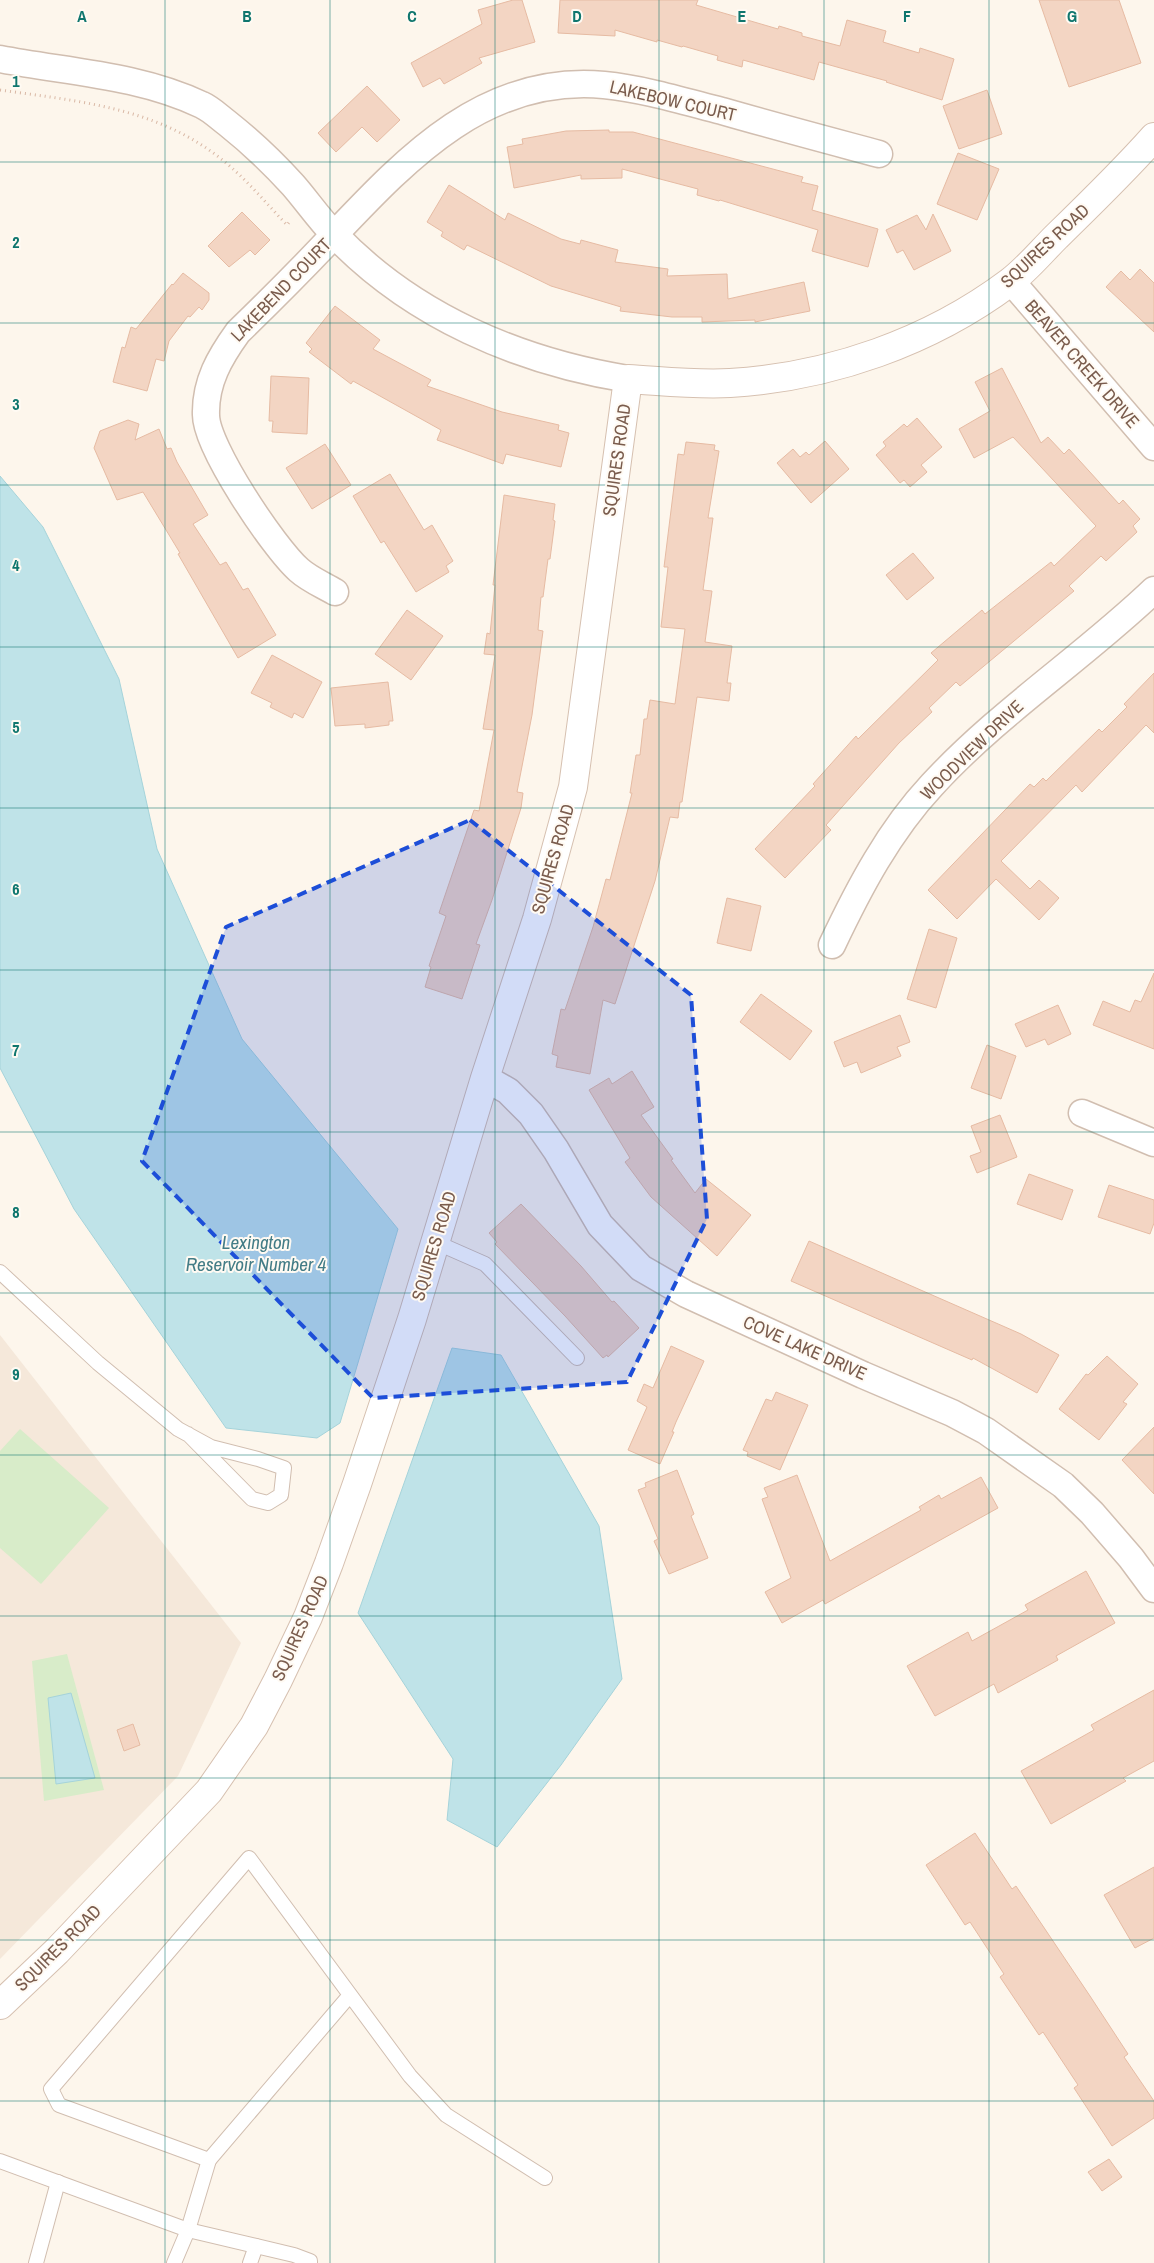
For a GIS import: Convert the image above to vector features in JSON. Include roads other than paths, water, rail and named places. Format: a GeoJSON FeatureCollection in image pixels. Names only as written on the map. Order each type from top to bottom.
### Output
{"type":"FeatureCollection","features":[{"type":"Feature","properties":{"kind":"street","name":"SQUIRES ROAD"},"geometry":{"type":"LineString","coordinates":[[0,59],[132,81],[204,106],[253,143],[334,234],[368,266],[402,293],[458,325],[545,361],[582,371],[628,379],[684,383],[728,384],[774,380],[818,371],[868,356],[915,338],[963,313],[1011,281],[1124,171],[1154,137]]}},
{"type":"Feature","properties":{"kind":"street","name":"LAKEBOW COURT"},"geometry":{"type":"LineString","coordinates":[[334,234],[380,186],[438,136],[484,107],[516,95],[559,86],[603,85],[650,92],[879,154]]}},
{"type":"Feature","properties":{"kind":"street","name":"LAKEBEND COURT"},"geometry":{"type":"LineString","coordinates":[[334,234],[238,332],[220,356],[206,400],[206,417],[217,454],[284,554],[300,571],[335,592]]}},
{"type":"Feature","properties":{"kind":"street","name":"BEAVER CREEK DRIVE"},"geometry":{"type":"LineString","coordinates":[[1011,281],[1154,447]]}},
{"type":"Feature","properties":{"kind":"street","name":"SQUIRES ROAD"},"geometry":{"type":"LineString","coordinates":[[0,2005],[57,1951],[209,1791],[254,1726],[308,1617],[329,1563],[357,1484],[435,1242],[484,1078],[536,919],[573,787],[628,379]]}},
{"type":"Feature","properties":{"kind":"street","name":"WOODVIEW DRIVE"},"geometry":{"type":"LineString","coordinates":[[832,945],[858,890],[880,854],[932,785],[983,734],[1084,651],[1154,590]]}},
{"type":"Feature","properties":{"kind":"street","name":"COVE LAKE DRIVE"},"geometry":{"type":"LineString","coordinates":[[484,1078],[508,1091],[531,1114],[556,1150],[600,1225],[641,1268],[686,1294],[863,1375],[952,1413],[986,1432],[1063,1485],[1092,1513],[1132,1558],[1154,1589]]}},
{"type":"Feature","properties":{"kind":"street"},"geometry":{"type":"LineString","coordinates":[[1082,1113],[1154,1143]]}},
{"type":"Feature","properties":{"kind":"lane"},"geometry":{"type":"LineString","coordinates":[[435,1242],[485,1264],[577,1358]]}},
{"type":"Feature","properties":{"kind":"lane"},"geometry":{"type":"LineString","coordinates":[[0,1272],[138,1397],[178,1429],[188,1434],[211,1447],[284,1468],[281,1494],[268,1504],[252,1499],[188,1434]]}},
{"type":"Feature","properties":{"kind":"lane"},"geometry":{"type":"LineString","coordinates":[[209,2160],[59,2105],[51,2089],[250,1858],[410,2076],[446,2116],[545,2178]]}},
{"type":"Feature","properties":{"kind":"lane"},"geometry":{"type":"LineString","coordinates":[[174,2263],[188,2230],[209,2160],[350,1995]]}},
{"type":"Feature","properties":{"kind":"lane"},"geometry":{"type":"LineString","coordinates":[[0,2161],[188,2230],[294,2255],[310,2261],[310,2263]]}},
{"type":"Feature","properties":{"kind":"lane"},"geometry":{"type":"LineString","coordinates":[[36,2263],[58,2182]]}},
{"type":"Feature","properties":{"kind":"lane"},"geometry":{"type":"LineString","coordinates":[[250,2263],[256,2246]]}},
{"type":"Feature","properties":{"kind":"water","name":"Lexington Reservoir Number 4"},"geometry":{"type":"Polygon","coordinates":[[[0,476],[43,527],[119,679],[157,849],[242,1039],[398,1229],[340,1423],[317,1438],[226,1428],[74,1209],[0,1068],[0,476]]]}},
{"type":"Feature","properties":{"kind":"water"},"geometry":{"type":"Polygon","coordinates":[[[452,1348],[501,1355],[599,1526],[622,1679],[561,1765],[497,1847],[447,1820],[453,1759],[358,1613],[452,1348]]]}},
{"type":"Feature","properties":{"kind":"water"},"geometry":{"type":"Polygon","coordinates":[[[71,1693],[95,1778],[56,1784],[48,1698],[71,1693]]]}}]}
